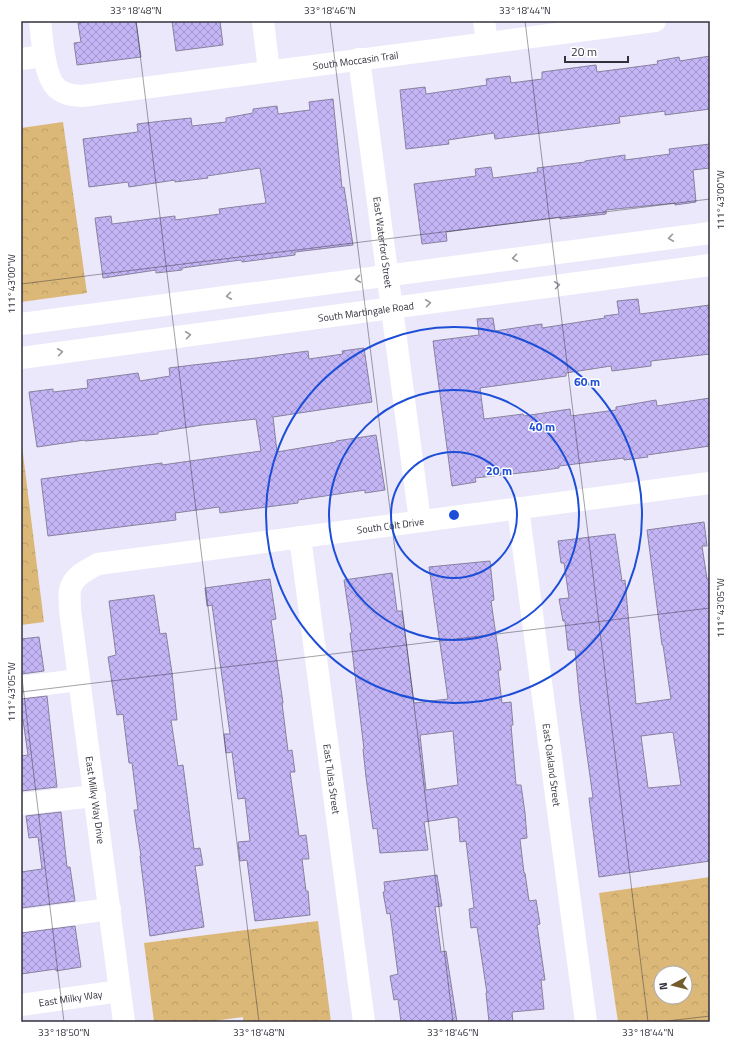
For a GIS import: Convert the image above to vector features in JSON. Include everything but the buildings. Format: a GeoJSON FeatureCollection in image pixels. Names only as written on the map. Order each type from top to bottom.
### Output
{"type":"FeatureCollection","features":[{"type":"Feature","properties":{"kind":"street"},"geometry":{"type":"LineString","coordinates":[[21,59],[44,56],[40,21]]}},
{"type":"Feature","properties":{"kind":"street"},"geometry":{"type":"LineString","coordinates":[[263,21],[269,71]]}},
{"type":"Feature","properties":{"kind":"street"},"geometry":{"type":"LineString","coordinates":[[484,21],[487,42]]}},
{"type":"Feature","properties":{"kind":"street","name":"South Moccasin Trail"},"geometry":{"type":"LineString","coordinates":[[44,56],[50,80],[57,89],[68,95],[82,96],[655,21]]}},
{"type":"Feature","properties":{"kind":"street","name":"East Waterford Street"},"geometry":{"type":"LineString","coordinates":[[359,59],[420,521]]}},
{"type":"Feature","properties":{"kind":"street"},"geometry":{"type":"LineString","coordinates":[[21,324],[710,233]]}},
{"type":"Feature","properties":{"kind":"street","name":"South Martingale Road"},"geometry":{"type":"LineString","coordinates":[[21,358],[710,265]]}},
{"type":"Feature","properties":{"kind":"street","name":"South Colt Drive"},"geometry":{"type":"LineString","coordinates":[[75,580],[84,572],[98,564],[710,483]]}},
{"type":"Feature","properties":{"kind":"street","name":"East Oakland Street"},"geometry":{"type":"LineString","coordinates":[[518,508],[586,1022]]}},
{"type":"Feature","properties":{"kind":"street","name":"East Tulsa Street"},"geometry":{"type":"LineString","coordinates":[[300,537],[364,1022]]}},
{"type":"Feature","properties":{"kind":"street","name":"East Milky Way Drive"},"geometry":{"type":"LineString","coordinates":[[75,580],[70,589],[70,610],[124,1022]]}},
{"type":"Feature","properties":{"kind":"street"},"geometry":{"type":"LineString","coordinates":[[21,687],[79,680]]}},
{"type":"Feature","properties":{"kind":"street"},"geometry":{"type":"LineString","coordinates":[[21,804],[94,796]]}},
{"type":"Feature","properties":{"kind":"street"},"geometry":{"type":"LineString","coordinates":[[21,921],[110,909]]}},
{"type":"Feature","properties":{"kind":"street","name":"East Milky Way"},"geometry":{"type":"LineString","coordinates":[[21,1005],[120,991]]}},
{"type":"Feature","properties":{"kind":"green space"},"geometry":{"type":"Polygon","coordinates":[[[63,122],[87,293],[21,302],[21,128],[63,122]]]}},
{"type":"Feature","properties":{"kind":"green space"},"geometry":{"type":"Polygon","coordinates":[[[21,438],[44,622],[21,625],[21,438]]]}},
{"type":"Feature","properties":{"kind":"green space"},"geometry":{"type":"Polygon","coordinates":[[[710,877],[710,1022],[618,1022],[599,893],[710,877]]]}},
{"type":"Feature","properties":{"kind":"green space"},"geometry":{"type":"Polygon","coordinates":[[[318,921],[331,1022],[243,1022],[243,1017],[206,1022],[154,1022],[144,943],[318,921]]]}}]}
